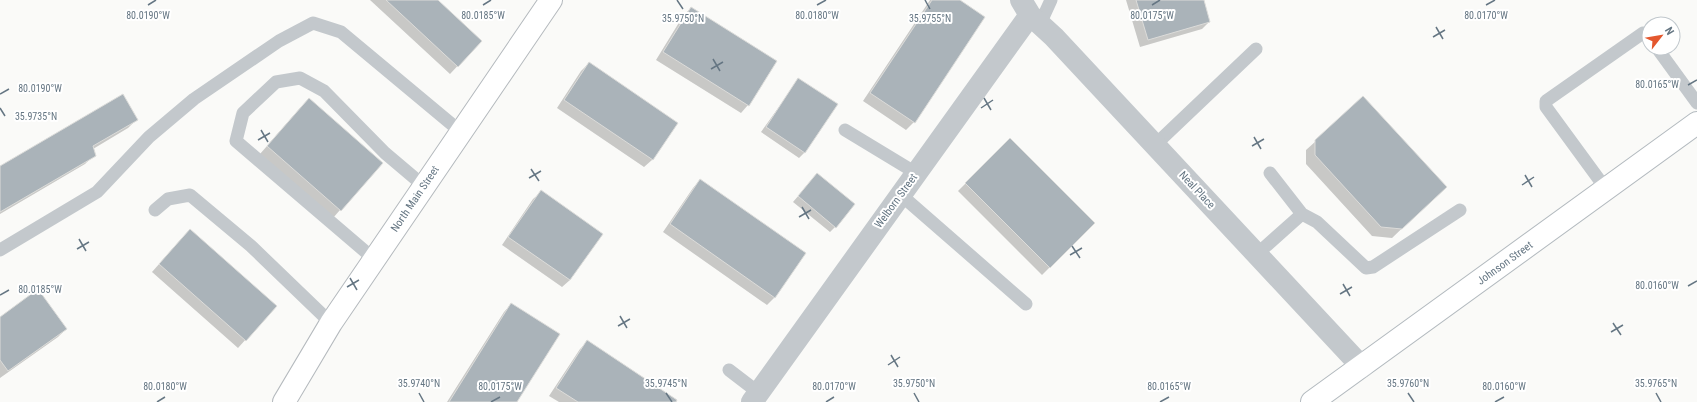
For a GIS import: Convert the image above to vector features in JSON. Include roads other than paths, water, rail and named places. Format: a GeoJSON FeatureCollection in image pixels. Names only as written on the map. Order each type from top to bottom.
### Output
{"type":"FeatureCollection","features":[{"type":"Feature","properties":{"kind":"main road","name":"North Main Street"},"geometry":{"type":"LineString","coordinates":[[284,402],[331,323],[551,0]]}},
{"type":"Feature","properties":{"kind":"main road","name":"Johnson Street"},"geometry":{"type":"LineString","coordinates":[[1312,402],[1697,123]]}},
{"type":"Feature","properties":{"kind":"street","name":"Neal Place"},"geometry":{"type":"LineString","coordinates":[[1031,13],[1362,366]]}},
{"type":"Feature","properties":{"kind":"street","name":"Welborn Street"},"geometry":{"type":"LineString","coordinates":[[756,397],[1031,13]]}},
{"type":"Feature","properties":{"kind":"lane"},"geometry":{"type":"LineString","coordinates":[[1031,13],[1050,0]]}},
{"type":"Feature","properties":{"kind":"lane"},"geometry":{"type":"LineString","coordinates":[[0,250],[97,192],[148,138],[194,99],[279,41],[313,23],[341,32],[461,132]]}},
{"type":"Feature","properties":{"kind":"lane"},"geometry":{"type":"LineString","coordinates":[[1606,189],[1546,108],[1546,102],[1641,34]]}},
{"type":"Feature","properties":{"kind":"lane"},"geometry":{"type":"LineString","coordinates":[[1155,145],[1256,49]]}},
{"type":"Feature","properties":{"kind":"lane"},"geometry":{"type":"LineString","coordinates":[[1663,56],[1697,103]]}},
{"type":"Feature","properties":{"kind":"lane"},"geometry":{"type":"LineString","coordinates":[[374,259],[236,142],[243,113],[276,82],[300,78],[324,91],[386,153],[424,186]]}},
{"type":"Feature","properties":{"kind":"lane"},"geometry":{"type":"LineString","coordinates":[[845,130],[916,173]]}},
{"type":"Feature","properties":{"kind":"lane"},"geometry":{"type":"LineString","coordinates":[[1270,173],[1302,214],[1317,222],[1366,268],[1372,267],[1460,210]]}},
{"type":"Feature","properties":{"kind":"lane"},"geometry":{"type":"LineString","coordinates":[[901,195],[1026,304]]}},
{"type":"Feature","properties":{"kind":"lane"},"geometry":{"type":"LineString","coordinates":[[155,210],[168,199],[190,196],[251,246],[331,323]]}},
{"type":"Feature","properties":{"kind":"lane"},"geometry":{"type":"LineString","coordinates":[[1257,254],[1302,214]]}},
{"type":"Feature","properties":{"kind":"lane"},"geometry":{"type":"LineString","coordinates":[[729,370],[756,397]]}}]}
